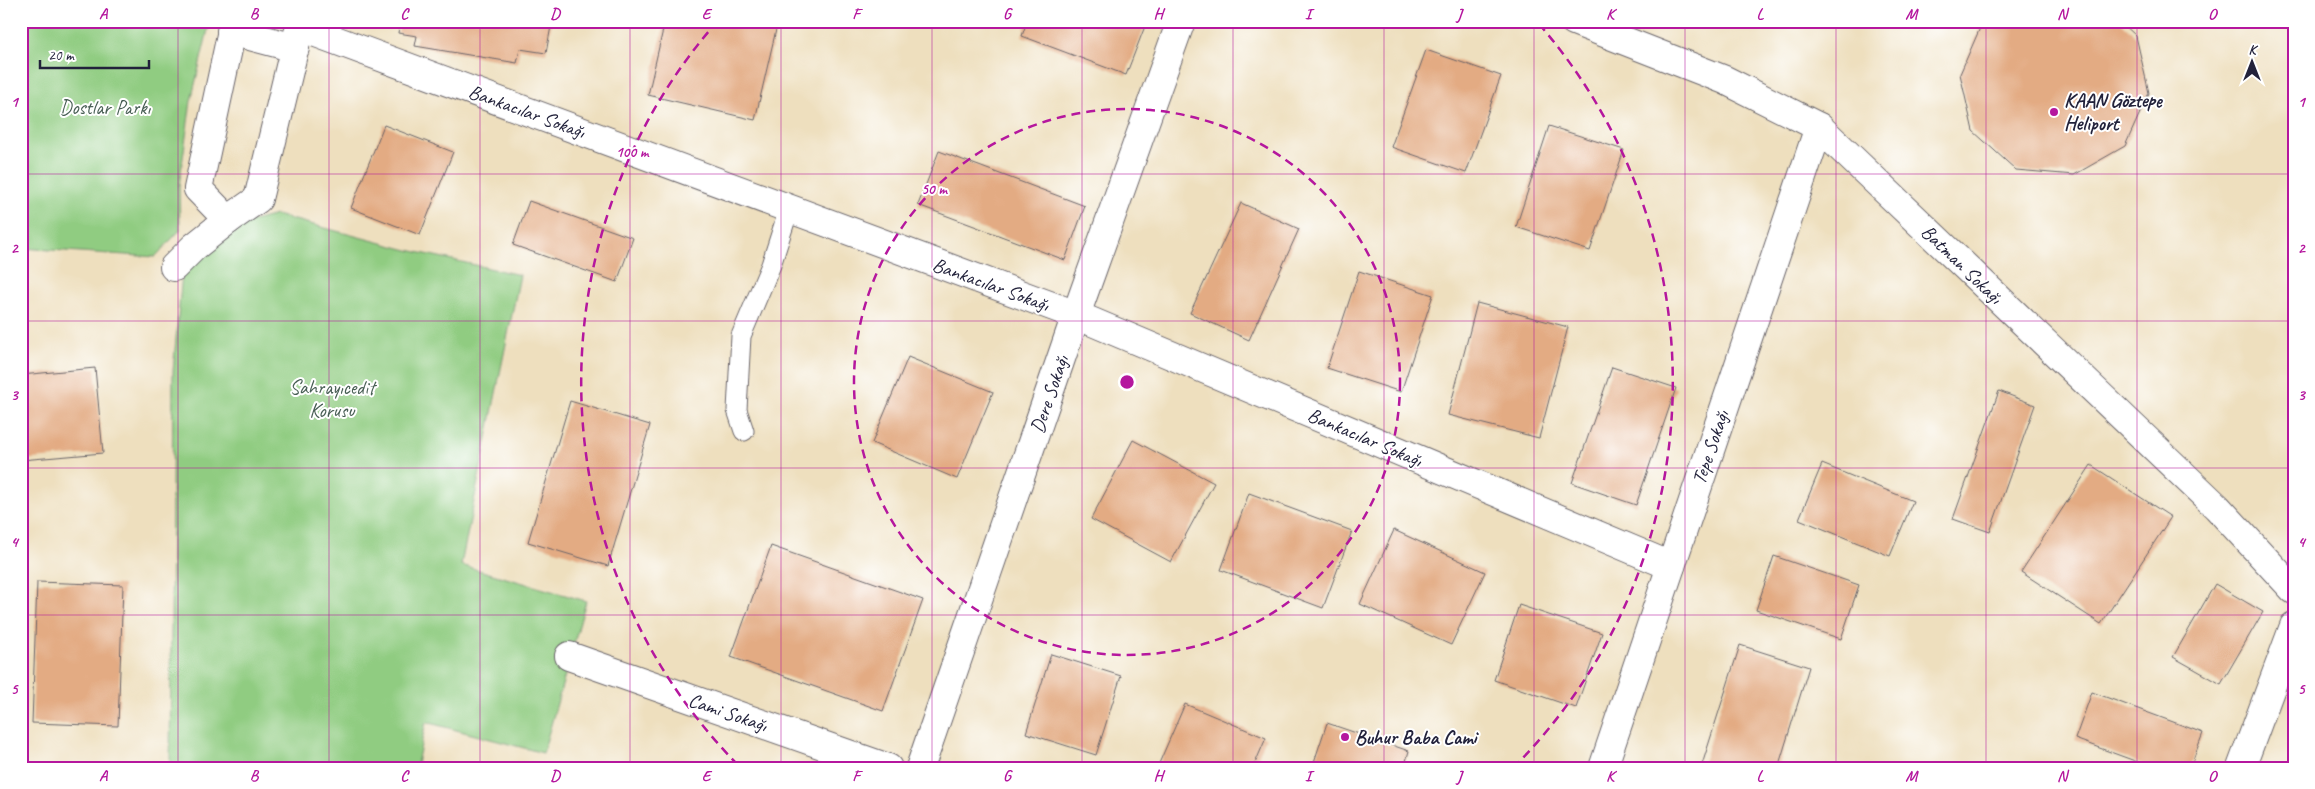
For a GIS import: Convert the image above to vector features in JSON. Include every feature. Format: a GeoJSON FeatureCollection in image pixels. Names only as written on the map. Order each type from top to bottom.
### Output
{"type":"FeatureCollection","features":[{"type":"Feature","properties":{"kind":"street","name":"Dere Sokağı"},"geometry":{"type":"LineString","coordinates":[[920,768],[1076,315],[1181,21]]}},
{"type":"Feature","properties":{"kind":"street","name":"Batman Sokağı"},"geometry":{"type":"LineString","coordinates":[[1574,21],[1725,80],[1818,127],[2218,507],[2294,590]]}},
{"type":"Feature","properties":{"kind":"street","name":"Bankacılar Sokağı"},"geometry":{"type":"LineString","coordinates":[[232,26],[299,32],[1076,315],[1670,566]]}},
{"type":"Feature","properties":{"kind":"street"},"geometry":{"type":"LineString","coordinates":[[228,220],[198,189],[232,26]]}},
{"type":"Feature","properties":{"kind":"street"},"geometry":{"type":"LineString","coordinates":[[174,267],[228,220],[258,199],[299,32]]}},
{"type":"Feature","properties":{"kind":"street","name":"Tepe Sokağı"},"geometry":{"type":"LineString","coordinates":[[1603,768],[1818,127]]}},
{"type":"Feature","properties":{"kind":"street"},"geometry":{"type":"LineString","coordinates":[[2241,768],[2294,626]]}},
{"type":"Feature","properties":{"kind":"street","name":"Cami Sokağı"},"geometry":{"type":"LineString","coordinates":[[569,656],[888,768]]}},
{"type":"Feature","properties":{"kind":"lane"},"geometry":{"type":"LineString","coordinates":[[744,431],[736,410],[741,336],[771,265],[789,209]]}},
{"type":"Feature","properties":{"kind":"green space","name":"Dostlar Parkı"},"geometry":{"type":"Polygon","coordinates":[[[21,21],[210,21],[191,101],[179,186],[180,230],[155,257],[21,248],[21,21]]]}},
{"type":"Feature","properties":{"kind":"green space","name":"Sahrayıcedit Korusu"},"geometry":{"type":"Polygon","coordinates":[[[276,215],[408,250],[520,275],[461,565],[586,601],[543,753],[426,722],[416,768],[170,768],[173,371],[182,274],[223,238],[249,222],[276,215]]]}},
{"type":"Feature","properties":{"kind":"building"},"geometry":{"type":"Polygon","coordinates":[[[400,21],[552,21],[546,53],[520,49],[517,63],[415,46],[417,36],[398,33],[400,21]]]}},
{"type":"Feature","properties":{"kind":"building"},"geometry":{"type":"Polygon","coordinates":[[[665,21],[778,21],[755,120],[648,95],[665,21]]]}},
{"type":"Feature","properties":{"kind":"building"},"geometry":{"type":"Polygon","coordinates":[[[1027,21],[1147,21],[1126,75],[1022,36],[1027,21]]]}},
{"type":"Feature","properties":{"kind":"building","name":"KAAN Göztepe Heliport"},"geometry":{"type":"Polygon","coordinates":[[[1983,21],[2120,21],[2136,36],[2149,93],[2125,146],[2074,175],[2016,170],[1973,131],[1960,74],[1983,21]]]}},
{"type":"Feature","properties":{"kind":"building"},"geometry":{"type":"Polygon","coordinates":[[[1426,50],[1501,76],[1466,173],[1391,147],[1426,50]]]}},
{"type":"Feature","properties":{"kind":"building"},"geometry":{"type":"Polygon","coordinates":[[[384,125],[453,152],[420,235],[351,208],[384,125]]]}},
{"type":"Feature","properties":{"kind":"building"},"geometry":{"type":"Polygon","coordinates":[[[1549,126],[1624,150],[1590,251],[1516,227],[1549,126]]]}},
{"type":"Feature","properties":{"kind":"building"},"geometry":{"type":"Polygon","coordinates":[[[939,151],[1085,206],[1065,260],[918,205],[939,151]]]}},
{"type":"Feature","properties":{"kind":"building"},"geometry":{"type":"Polygon","coordinates":[[[529,201],[633,238],[617,282],[513,245],[529,201]]]}},
{"type":"Feature","properties":{"kind":"building"},"geometry":{"type":"Polygon","coordinates":[[[1241,203],[1299,229],[1249,340],[1190,313],[1241,203]]]}},
{"type":"Feature","properties":{"kind":"building"},"geometry":{"type":"Polygon","coordinates":[[[1359,271],[1433,295],[1401,392],[1327,368],[1359,271]]]}},
{"type":"Feature","properties":{"kind":"building"},"geometry":{"type":"Polygon","coordinates":[[[1477,303],[1568,327],[1539,438],[1448,415],[1477,303]]]}},
{"type":"Feature","properties":{"kind":"building"},"geometry":{"type":"Polygon","coordinates":[[[908,357],[993,392],[957,479],[872,443],[908,357]]]}},
{"type":"Feature","properties":{"kind":"building"},"geometry":{"type":"Polygon","coordinates":[[[1612,367],[1676,388],[1636,505],[1572,483],[1612,367]]]}},
{"type":"Feature","properties":{"kind":"building"},"geometry":{"type":"Polygon","coordinates":[[[95,368],[103,453],[21,460],[21,375],[95,368]]]}},
{"type":"Feature","properties":{"kind":"building"},"geometry":{"type":"Polygon","coordinates":[[[1999,391],[2035,405],[1990,532],[1953,519],[1999,391]]]}},
{"type":"Feature","properties":{"kind":"building"},"geometry":{"type":"Polygon","coordinates":[[[570,401],[650,425],[608,566],[528,542],[570,401]]]}},
{"type":"Feature","properties":{"kind":"building"},"geometry":{"type":"Polygon","coordinates":[[[1133,440],[1214,483],[1171,562],[1091,519],[1133,440]]]}},
{"type":"Feature","properties":{"kind":"building"},"geometry":{"type":"Polygon","coordinates":[[[1822,464],[1913,501],[1890,556],[1799,519],[1822,464]]]}},
{"type":"Feature","properties":{"kind":"building"},"geometry":{"type":"Polygon","coordinates":[[[2091,465],[2171,517],[2101,624],[2021,572],[2091,465]]]}},
{"type":"Feature","properties":{"kind":"building"},"geometry":{"type":"Polygon","coordinates":[[[1249,493],[1352,531],[1323,608],[1221,570],[1249,493]]]}},
{"type":"Feature","properties":{"kind":"building"},"geometry":{"type":"Polygon","coordinates":[[[1394,530],[1485,572],[1451,645],[1360,604],[1394,530]]]}},
{"type":"Feature","properties":{"kind":"building"},"geometry":{"type":"Polygon","coordinates":[[[771,546],[923,600],[883,711],[731,657],[771,546]]]}},
{"type":"Feature","properties":{"kind":"building"},"geometry":{"type":"Polygon","coordinates":[[[1774,556],[1859,585],[1841,639],[1756,610],[1774,556]]]}},
{"type":"Feature","properties":{"kind":"building"},"geometry":{"type":"Polygon","coordinates":[[[37,582],[123,585],[118,726],[32,723],[37,582]]]}},
{"type":"Feature","properties":{"kind":"building"},"geometry":{"type":"Polygon","coordinates":[[[2215,584],[2263,612],[2221,684],[2173,657],[2215,584]]]}},
{"type":"Feature","properties":{"kind":"building"},"geometry":{"type":"Polygon","coordinates":[[[1519,605],[1602,633],[1576,708],[1494,680],[1519,605]]]}},
{"type":"Feature","properties":{"kind":"building"},"geometry":{"type":"Polygon","coordinates":[[[1740,645],[1809,667],[1778,768],[1701,768],[1740,645]]]}},
{"type":"Feature","properties":{"kind":"building"},"geometry":{"type":"Polygon","coordinates":[[[1051,654],[1121,676],[1096,755],[1026,733],[1051,654]]]}},
{"type":"Feature","properties":{"kind":"building"},"geometry":{"type":"Polygon","coordinates":[[[2092,692],[2203,733],[2190,768],[2154,768],[2075,739],[2092,692]]]}},
{"type":"Feature","properties":{"kind":"building"},"geometry":{"type":"Polygon","coordinates":[[[1185,704],[1266,738],[1253,768],[1157,768],[1185,704]]]}},
{"type":"Feature","properties":{"kind":"building","name":"Buhur Baba Cami"},"geometry":{"type":"Polygon","coordinates":[[[1327,723],[1409,751],[1404,768],[1312,768],[1327,723]]]}},
{"type":"Feature","properties":{"kind":"place","name":"KAAN Göztepe Heliport"},"geometry":{"type":"Point","coordinates":[2054,112]}},
{"type":"Feature","properties":{"kind":"place","name":"Buhur Baba Cami"},"geometry":{"type":"Point","coordinates":[1345,737]}}]}
